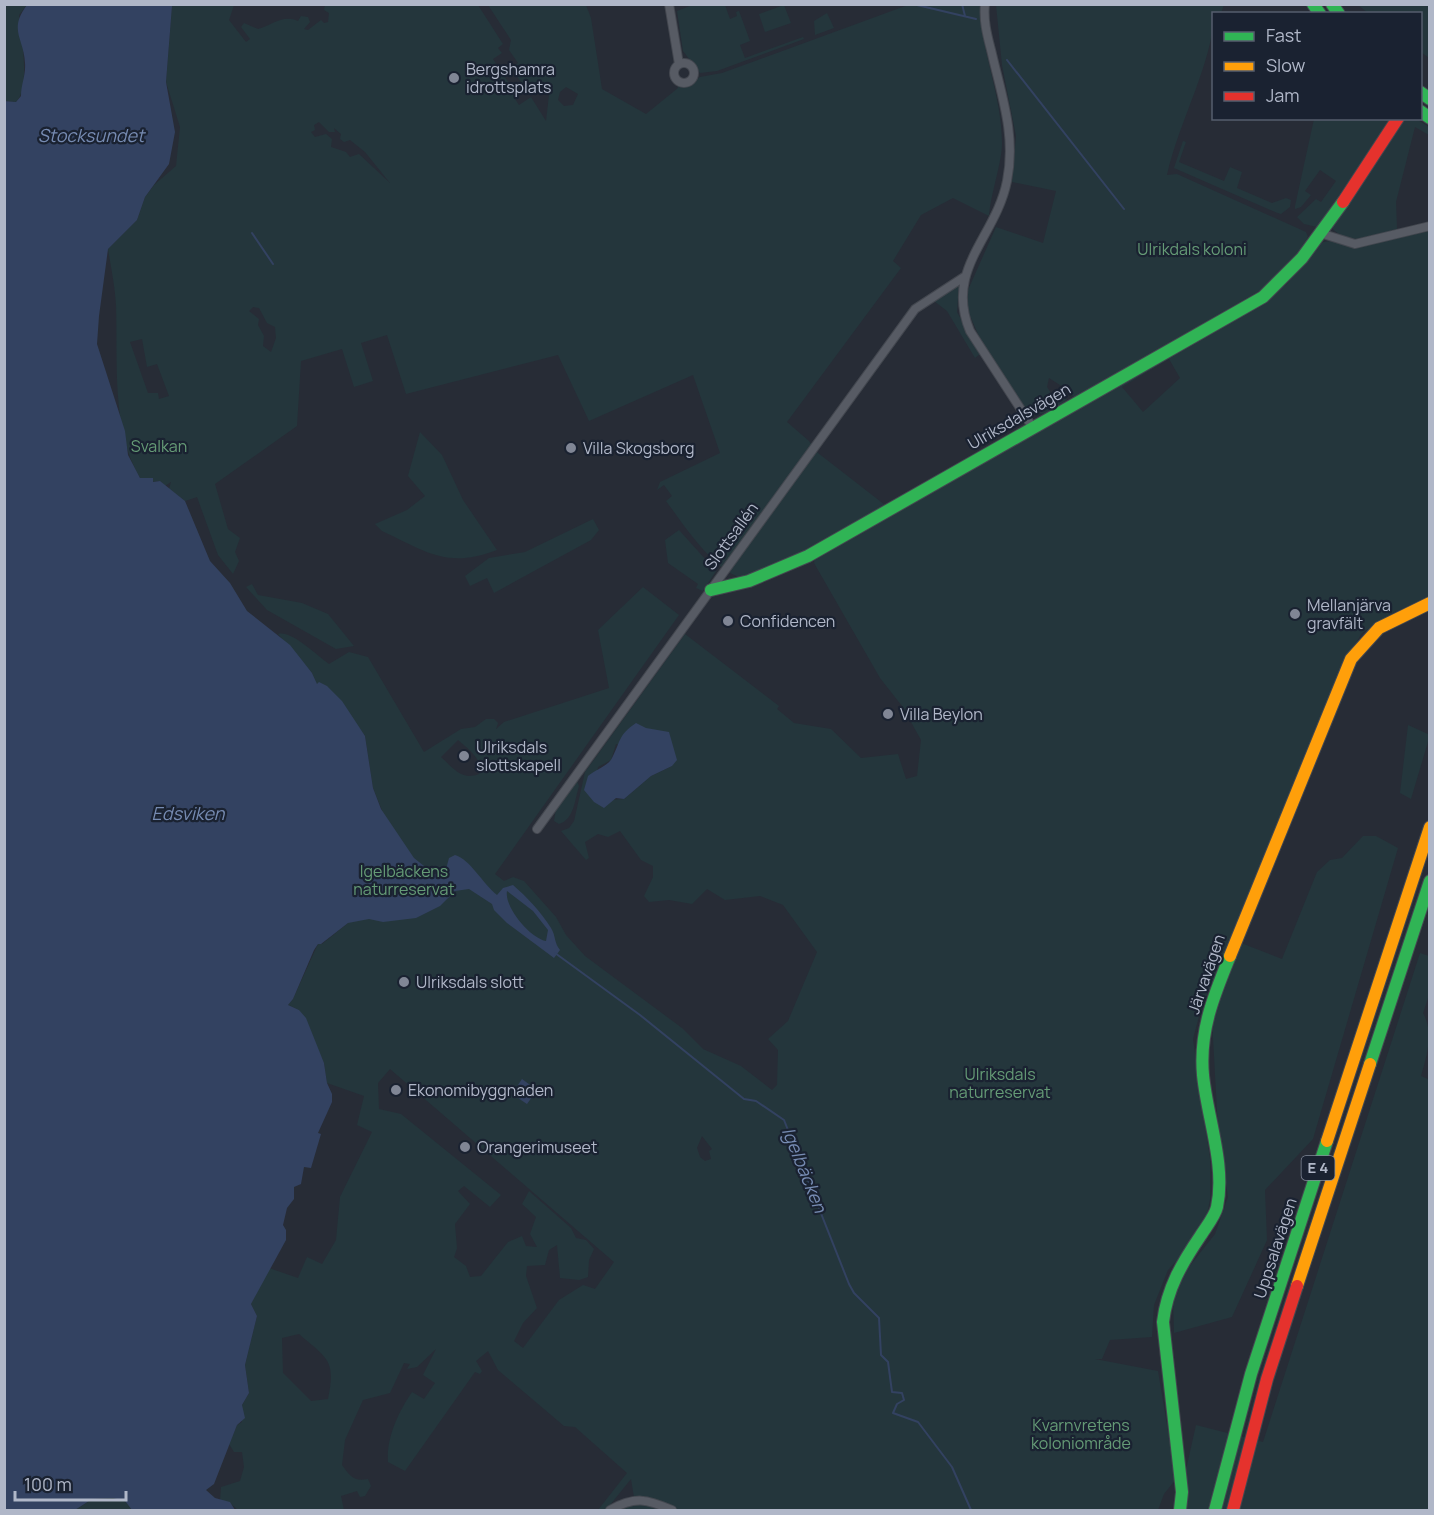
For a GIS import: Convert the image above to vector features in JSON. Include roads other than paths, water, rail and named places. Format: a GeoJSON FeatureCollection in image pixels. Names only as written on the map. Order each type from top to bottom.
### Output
{"type":"FeatureCollection","features":[{"type":"Feature","properties":{"kind":"main road","name":"Ulriksdalsvägen"},"geometry":{"type":"LineString","coordinates":[[711,590],[731,587],[772,573],[808,556],[1263,297],[1291,269],[1320,233],[1397,120]]}},
{"type":"Feature","properties":{"kind":"main road","name":"Järvavägen"},"geometry":{"type":"LineString","coordinates":[[1180,1510],[1182,1492],[1162,1322],[1165,1304],[1176,1273],[1217,1209],[1219,1178],[1203,1074],[1203,1036],[1208,1010],[1351,659],[1379,628],[1430,603]]}},
{"type":"Feature","properties":{"kind":"main road","name":"Uppsalavägen"},"geometry":{"type":"LineString","coordinates":[[1215,1510],[1251,1374],[1430,827]]}},
{"type":"Feature","properties":{"kind":"main road","name":"Uppsalavägen"},"geometry":{"type":"LineString","coordinates":[[1233,1510],[1267,1379],[1430,881]]}},
{"type":"Feature","properties":{"kind":"street"},"geometry":{"type":"LineString","coordinates":[[669,4],[679,64]]}},
{"type":"Feature","properties":{"kind":"street"},"geometry":{"type":"LineString","coordinates":[[985,4],[985,28],[1010,125],[1011,146],[1007,182],[1000,202],[964,277],[964,316],[970,331],[1033,428]]}},
{"type":"Feature","properties":{"kind":"street"},"geometry":{"type":"LineString","coordinates":[[1320,233],[1355,244],[1430,226]]}},
{"type":"Feature","properties":{"kind":"street","name":"Slottsallén"},"geometry":{"type":"LineString","coordinates":[[537,829],[915,309],[964,277]]}},
{"type":"Feature","properties":{"kind":"street"},"geometry":{"type":"LineString","coordinates":[[610,1510],[637,1500],[650,1500],[672,1510]]}},
{"type":"Feature","properties":{"kind":"water","name":"Edsviken"},"geometry":{"type":"Polygon","coordinates":[[[27,5],[172,6],[166,82],[175,132],[169,164],[145,197],[137,220],[108,249],[99,316],[97,344],[125,431],[128,455],[140,478],[153,478],[153,482],[160,481],[185,501],[210,561],[230,583],[247,611],[290,645],[312,673],[317,684],[319,682],[327,686],[342,701],[365,736],[373,788],[381,809],[414,858],[434,874],[445,873],[449,858],[455,855],[461,857],[497,895],[503,888],[513,885],[534,905],[547,922],[560,950],[554,958],[507,923],[494,910],[492,904],[469,889],[455,891],[440,906],[416,918],[383,922],[369,919],[348,923],[318,944],[314,950],[293,999],[288,1005],[299,1010],[306,1018],[324,1063],[332,1102],[318,1133],[321,1134],[311,1168],[304,1167],[301,1184],[294,1187],[294,1199],[287,1208],[283,1225],[286,1230],[286,1240],[251,1304],[257,1316],[245,1365],[249,1393],[242,1405],[245,1418],[237,1425],[214,1484],[206,1490],[215,1498],[230,1502],[235,1510],[132,1510],[125,1501],[113,1498],[92,1499],[75,1510],[5,1510],[4,101],[16,102],[21,96],[25,67],[18,34],[21,14],[27,5]],[[507,891],[507,898],[519,921],[533,934],[546,941],[548,930],[533,911],[507,891]]]}},
{"type":"Feature","properties":{"kind":"water"},"geometry":{"type":"Polygon","coordinates":[[[636,723],[646,728],[669,732],[677,760],[672,766],[651,776],[624,799],[616,798],[604,808],[594,802],[584,790],[588,776],[610,761],[623,735],[636,723]]]}},
{"type":"Feature","properties":{"kind":"water"},"geometry":{"type":"Polygon","coordinates":[[[522,1079],[537,1090],[527,1104],[512,1094],[522,1079]]]}},
{"type":"Feature","properties":{"kind":"waterway"},"geometry":{"type":"LineString","coordinates":[[962,4],[965,16]]}},
{"type":"Feature","properties":{"kind":"waterway"},"geometry":{"type":"LineString","coordinates":[[917,5],[976,19]]}},
{"type":"Feature","properties":{"kind":"waterway"},"geometry":{"type":"LineString","coordinates":[[1007,60],[1124,209]]}},
{"type":"Feature","properties":{"kind":"waterway"},"geometry":{"type":"LineString","coordinates":[[252,233],[273,264]]}},
{"type":"Feature","properties":{"kind":"waterway","name":"Igelbäcken"},"geometry":{"type":"LineString","coordinates":[[555,953],[640,1015],[744,1099],[756,1101],[784,1120],[849,1284],[854,1293],[879,1318],[881,1355],[888,1362],[892,1392],[902,1393],[904,1400],[897,1404],[893,1413],[918,1422],[952,1467],[971,1510]]}},
{"type":"Feature","properties":{"kind":"place","name":"Bergshamra idrottsplats"},"geometry":{"type":"Point","coordinates":[454,78]}},
{"type":"Feature","properties":{"kind":"place","name":"Villa Skogsborg"},"geometry":{"type":"Point","coordinates":[571,448]}},
{"type":"Feature","properties":{"kind":"place","name":"Mellanjärva gravfält"},"geometry":{"type":"Point","coordinates":[1295,614]}},
{"type":"Feature","properties":{"kind":"place","name":"Confidencen"},"geometry":{"type":"Point","coordinates":[728,621]}},
{"type":"Feature","properties":{"kind":"place","name":"Villa Beylon"},"geometry":{"type":"Point","coordinates":[888,714]}},
{"type":"Feature","properties":{"kind":"place","name":"Ulriksdals slottskapell"},"geometry":{"type":"Point","coordinates":[464,756]}},
{"type":"Feature","properties":{"kind":"place","name":"Ulriksdals slott"},"geometry":{"type":"Point","coordinates":[404,982]}},
{"type":"Feature","properties":{"kind":"place","name":"Ekonomibyggnaden"},"geometry":{"type":"Point","coordinates":[396,1090]}},
{"type":"Feature","properties":{"kind":"place","name":"Orangerimuseet"},"geometry":{"type":"Point","coordinates":[465,1147]}},
{"type":"Feature","properties":{"kind":"water label","name":"Stocksundet"},"geometry":{"type":"Point","coordinates":[91,136]}},
{"type":"Feature","properties":{"kind":"park label","name":"Ulrikdals koloni"},"geometry":{"type":"Point","coordinates":[1192,249]}},
{"type":"Feature","properties":{"kind":"park label","name":"Svalkan"},"geometry":{"type":"Point","coordinates":[159,446]}},
{"type":"Feature","properties":{"kind":"park label","name":"Igelbäckens naturreservat"},"geometry":{"type":"Point","coordinates":[404,880]}},
{"type":"Feature","properties":{"kind":"park label","name":"Ulriksdals naturreservat"},"geometry":{"type":"Point","coordinates":[1000,1083]}},
{"type":"Feature","properties":{"kind":"park label","name":"Kvarnvretens koloniområde"},"geometry":{"type":"Point","coordinates":[1081,1434]}}]}
